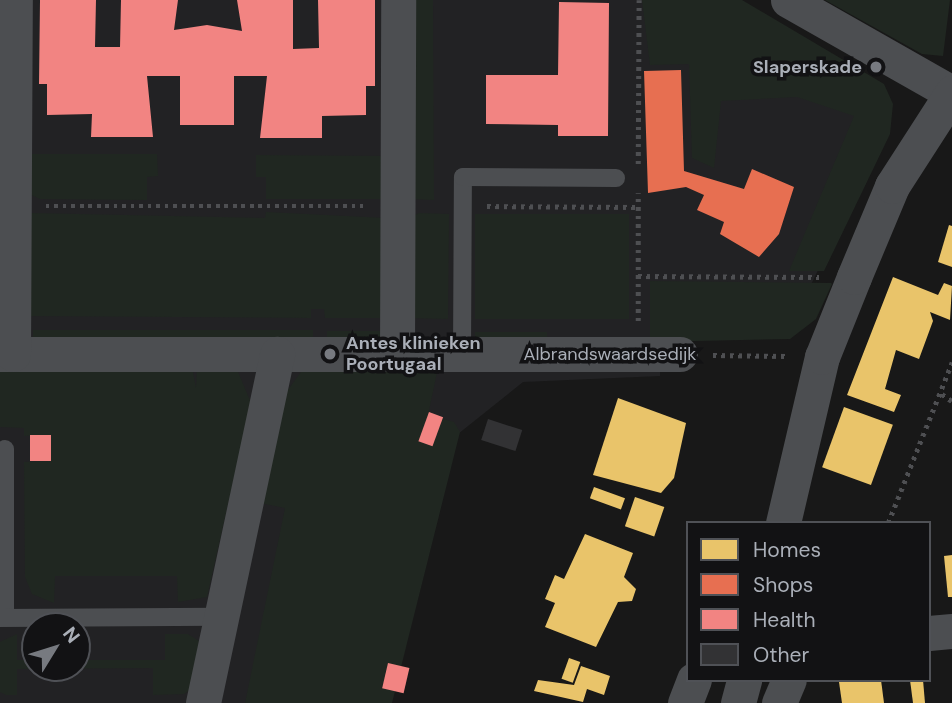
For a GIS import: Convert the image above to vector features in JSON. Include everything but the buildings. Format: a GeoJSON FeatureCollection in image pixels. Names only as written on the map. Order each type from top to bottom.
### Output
{"type":"FeatureCollection","features":[{"type":"Feature","properties":{"kind":"street","name":"Albrandswaardsedijk"},"geometry":{"type":"LineString","coordinates":[[15,0],[13,206],[6,354],[680,354]]}},
{"type":"Feature","properties":{"kind":"street"},"geometry":{"type":"LineString","coordinates":[[397,354],[398,0]]}},
{"type":"Feature","properties":{"kind":"street"},"geometry":{"type":"LineString","coordinates":[[783,521],[787,488],[822,357],[892,186],[952,93],[788,0]]}},
{"type":"Feature","properties":{"kind":"street"},"geometry":{"type":"LineString","coordinates":[[204,703],[219,617],[276,354]]}},
{"type":"Feature","properties":{"kind":"street"},"geometry":{"type":"LineString","coordinates":[[768,521],[787,488]]}},
{"type":"Feature","properties":{"kind":"street"},"geometry":{"type":"LineString","coordinates":[[931,633],[952,631]]}},
{"type":"Feature","properties":{"kind":"street"},"geometry":{"type":"LineString","coordinates":[[685,703],[693,682]]}},
{"type":"Feature","properties":{"kind":"street"},"geometry":{"type":"LineString","coordinates":[[737,703],[743,682]]}},
{"type":"Feature","properties":{"kind":"street"},"geometry":{"type":"LineString","coordinates":[[779,703],[788,682]]}},
{"type":"Feature","properties":{"kind":"lane"},"geometry":{"type":"LineString","coordinates":[[462,354],[463,177],[616,178]]}},
{"type":"Feature","properties":{"kind":"lane"},"geometry":{"type":"LineString","coordinates":[[5,449],[2,617],[219,617]]}},
{"type":"Feature","properties":{"kind":"path"},"geometry":{"type":"LineString","coordinates":[[13,206],[397,206]]}},
{"type":"Feature","properties":{"kind":"path"},"geometry":{"type":"LineString","coordinates":[[463,206],[638,207]]}},
{"type":"Feature","properties":{"kind":"path"},"geometry":{"type":"LineString","coordinates":[[638,276],[854,277]]}},
{"type":"Feature","properties":{"kind":"path","name":"Albrandswaardsedijk"},"geometry":{"type":"LineString","coordinates":[[680,354],[822,357]]}},
{"type":"Feature","properties":{"kind":"path"},"geometry":{"type":"LineString","coordinates":[[889,521],[942,394],[952,362]]}},
{"type":"Feature","properties":{"kind":"path"},"geometry":{"type":"LineString","coordinates":[[942,394],[952,401]]}},
{"type":"Feature","properties":{"kind":"shaded area","name":"Antes klinieken Poortugaal"},"geometry":{"type":"Polygon","coordinates":[[[0,0],[733,0],[862,72],[876,151],[805,297],[660,334],[660,376],[523,382],[458,434],[385,703],[0,703],[0,0]]]}},
{"type":"Feature","properties":{"kind":"shaded area"},"geometry":{"type":"Polygon","coordinates":[[[406,0],[433,0],[434,200],[412,199],[406,0]]]}},
{"type":"Feature","properties":{"kind":"shaded area"},"geometry":{"type":"Polygon","coordinates":[[[642,0],[742,0],[884,84],[893,104],[890,134],[824,271],[789,271],[854,116],[797,97],[721,101],[714,168],[692,158],[689,64],[650,65],[642,0]]]}},
{"type":"Feature","properties":{"kind":"shaded area"},"geometry":{"type":"Polygon","coordinates":[[[825,0],[950,0],[943,56],[922,54],[825,0]]]}},
{"type":"Feature","properties":{"kind":"shaded area"},"geometry":{"type":"Polygon","coordinates":[[[22,154],[157,154],[158,176],[147,177],[147,200],[40,199],[29,194],[22,154]]]}},
{"type":"Feature","properties":{"kind":"shaded area"},"geometry":{"type":"Polygon","coordinates":[[[256,155],[389,156],[382,199],[266,199],[266,177],[256,177],[256,155]]]}},
{"type":"Feature","properties":{"kind":"shaded area"},"geometry":{"type":"Polygon","coordinates":[[[266,212],[386,218],[388,318],[325,318],[324,309],[311,309],[311,318],[20,316],[30,213],[265,218],[266,212]]]}},
{"type":"Feature","properties":{"kind":"shaded area"},"geometry":{"type":"Polygon","coordinates":[[[419,213],[449,214],[448,319],[404,318],[410,218],[419,213]]]}},
{"type":"Feature","properties":{"kind":"shaded area"},"geometry":{"type":"Polygon","coordinates":[[[475,214],[629,214],[629,319],[475,319],[475,214]]]}},
{"type":"Feature","properties":{"kind":"shaded area"},"geometry":{"type":"Polygon","coordinates":[[[650,281],[832,284],[816,319],[790,339],[650,342],[650,281]]]}},
{"type":"Feature","properties":{"kind":"shaded area"},"geometry":{"type":"Polygon","coordinates":[[[33,330],[313,330],[313,339],[33,339],[33,330]]]}},
{"type":"Feature","properties":{"kind":"shaded area"},"geometry":{"type":"Polygon","coordinates":[[[327,331],[388,331],[388,340],[327,340],[327,331]]]}},
{"type":"Feature","properties":{"kind":"shaded area"},"geometry":{"type":"Polygon","coordinates":[[[475,332],[547,332],[547,341],[475,341],[475,332]]]}},
{"type":"Feature","properties":{"kind":"shaded area"},"geometry":{"type":"Polygon","coordinates":[[[0,366],[192,367],[196,388],[197,367],[236,367],[251,403],[207,597],[178,602],[177,576],[55,576],[54,603],[32,594],[25,577],[24,462],[51,461],[51,435],[24,436],[24,428],[0,427],[0,366]]]}},
{"type":"Feature","properties":{"kind":"shaded area"},"geometry":{"type":"Polygon","coordinates":[[[304,368],[438,368],[428,415],[454,422],[460,432],[392,703],[245,703],[285,508],[260,503],[284,395],[304,368]]]}},
{"type":"Feature","properties":{"kind":"shaded area"},"geometry":{"type":"Polygon","coordinates":[[[17,634],[17,660],[21,660],[21,669],[17,669],[17,695],[0,692],[0,642],[17,634]]]}},
{"type":"Feature","properties":{"kind":"shaded area"},"geometry":{"type":"Polygon","coordinates":[[[165,634],[188,634],[199,641],[191,689],[184,694],[153,695],[153,668],[91,668],[91,660],[165,660],[165,634]]]}},
{"type":"Feature","properties":{"kind":"place","name":"Slaperskade"},"geometry":{"type":"Point","coordinates":[876,67]}},
{"type":"Feature","properties":{"kind":"place","name":"Antes klinieken Poortugaal"},"geometry":{"type":"Point","coordinates":[330,354]}}]}
